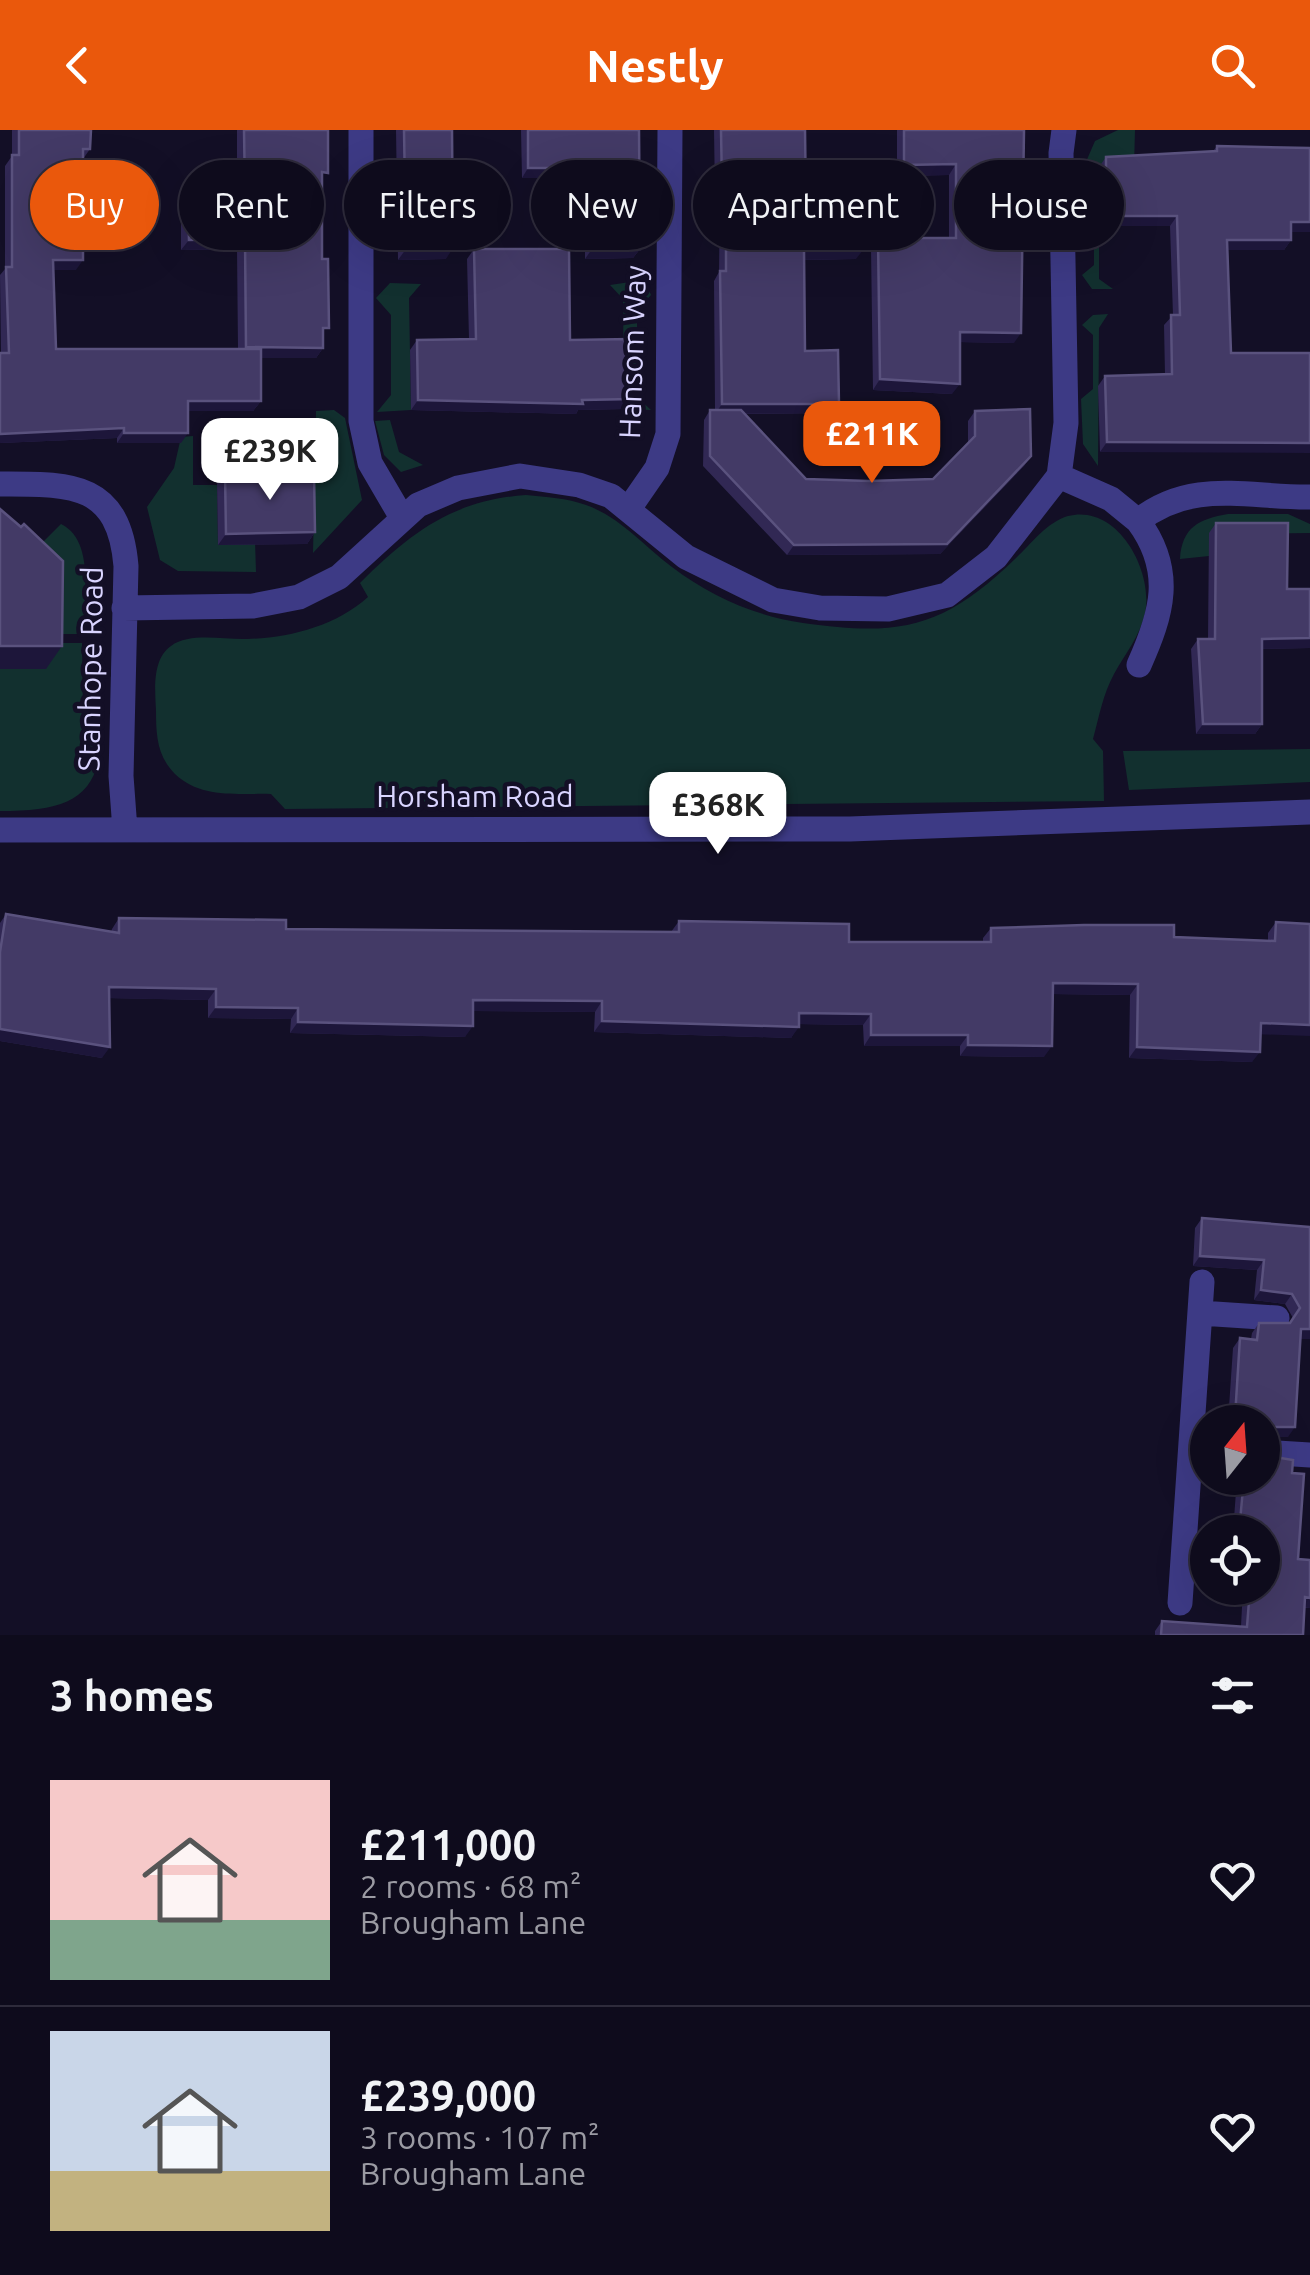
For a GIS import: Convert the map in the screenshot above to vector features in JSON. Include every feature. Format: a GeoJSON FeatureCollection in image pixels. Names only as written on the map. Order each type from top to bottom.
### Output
{"type":"FeatureCollection","features":[{"type":"Feature","properties":{"kind":"street"},"geometry":{"type":"LineString","coordinates":[[361,130],[361,421],[370,463],[402,516]]}},
{"type":"Feature","properties":{"kind":"street","name":"Hansom Way"},"geometry":{"type":"LineString","coordinates":[[630,508],[657,468],[668,434],[670,130]]}},
{"type":"Feature","properties":{"kind":"street"},"geometry":{"type":"LineString","coordinates":[[124,608],[253,606],[299,597],[339,577],[402,516],[458,488],[520,476],[579,485],[630,508],[686,557],[748,590],[797,605],[888,609],[931,601],[962,586],[996,557],[1059,476],[1066,423],[1060,153],[1064,130]]}},
{"type":"Feature","properties":{"kind":"street"},"geometry":{"type":"LineString","coordinates":[[1059,476],[1111,499],[1138,521],[1158,557],[1163,589],[1161,612],[1139,666]]}},
{"type":"Feature","properties":{"kind":"street","name":"Stanhope Road"},"geometry":{"type":"LineString","coordinates":[[0,484],[73,486],[97,498],[122,534],[126,566],[120,776],[125,830]]}},
{"type":"Feature","properties":{"kind":"street"},"geometry":{"type":"LineString","coordinates":[[1138,521],[1170,501],[1207,492],[1310,497]]}},
{"type":"Feature","properties":{"kind":"street","name":"Horsham Road"},"geometry":{"type":"LineString","coordinates":[[0,830],[850,830],[1310,812]]}},
{"type":"Feature","properties":{"kind":"street"},"geometry":{"type":"LineString","coordinates":[[1199,1405],[1202,1282]]}},
{"type":"Feature","properties":{"kind":"street"},"geometry":{"type":"LineString","coordinates":[[1200,1313],[1277,1318]]}},
{"type":"Feature","properties":{"kind":"street"},"geometry":{"type":"LineString","coordinates":[[1280,1453],[1310,1455]]}},
{"type":"Feature","properties":{"kind":"street"},"geometry":{"type":"LineString","coordinates":[[1180,1603],[1193,1495]]}},
{"type":"Feature","properties":{"kind":"green space"},"geometry":{"type":"Polygon","coordinates":[[[1118,130],[1135,130],[1134,167],[1124,167],[1124,160],[1087,160],[1095,141],[1118,130]]]}},
{"type":"Feature","properties":{"kind":"green space"},"geometry":{"type":"Polygon","coordinates":[[[1094,250],[1099,250],[1099,279],[1113,289],[1092,289],[1082,275],[1094,265],[1094,250]]]}},
{"type":"Feature","properties":{"kind":"green space"},"geometry":{"type":"Polygon","coordinates":[[[637,281],[647,286],[651,295],[637,310],[637,397],[651,410],[624,409],[623,299],[610,285],[637,281]]]}},
{"type":"Feature","properties":{"kind":"green space"},"geometry":{"type":"Polygon","coordinates":[[[390,283],[421,284],[409,298],[411,410],[377,412],[391,395],[391,315],[376,298],[390,283]]]}},
{"type":"Feature","properties":{"kind":"green space"},"geometry":{"type":"Polygon","coordinates":[[[1108,314],[1099,328],[1098,466],[1083,444],[1081,399],[1093,389],[1093,335],[1082,325],[1093,315],[1108,314]]]}},
{"type":"Feature","properties":{"kind":"green space"},"geometry":{"type":"Polygon","coordinates":[[[334,410],[345,418],[362,500],[313,553],[316,411],[334,410]]]}},
{"type":"Feature","properties":{"kind":"green space"},"geometry":{"type":"Polygon","coordinates":[[[390,420],[399,452],[423,465],[401,472],[384,455],[375,421],[390,420]]]}},
{"type":"Feature","properties":{"kind":"green space"},"geometry":{"type":"Polygon","coordinates":[[[193,436],[193,485],[217,485],[218,544],[255,541],[256,572],[178,571],[160,560],[147,507],[174,468],[181,437],[193,436]]]}},
{"type":"Feature","properties":{"kind":"green space"},"geometry":{"type":"Polygon","coordinates":[[[526,495],[571,501],[598,510],[687,577],[750,610],[803,623],[868,629],[919,622],[966,600],[1060,519],[1086,515],[1102,520],[1129,544],[1144,579],[1146,597],[1143,621],[1110,682],[1093,739],[1103,751],[1104,801],[285,809],[271,794],[220,793],[196,788],[169,767],[157,736],[155,684],[160,659],[171,646],[197,638],[279,636],[327,623],[368,597],[360,583],[434,522],[476,504],[526,495]]]}},
{"type":"Feature","properties":{"kind":"green space"},"geometry":{"type":"Polygon","coordinates":[[[1228,514],[1288,514],[1310,524],[1310,533],[1209,534],[1209,556],[1180,559],[1184,539],[1194,526],[1228,514]]]}},
{"type":"Feature","properties":{"kind":"green space"},"geometry":{"type":"Polygon","coordinates":[[[61,524],[72,532],[83,558],[84,634],[46,634],[24,561],[61,524]]]}},
{"type":"Feature","properties":{"kind":"green space"},"geometry":{"type":"Polygon","coordinates":[[[46,643],[82,643],[83,713],[102,712],[98,762],[81,793],[67,802],[0,811],[0,669],[46,669],[46,643]]]}},
{"type":"Feature","properties":{"kind":"green space"},"geometry":{"type":"Polygon","coordinates":[[[1310,749],[1310,782],[1129,790],[1123,751],[1310,749]]]}},
{"type":"Feature","properties":{"kind":"building"},"geometry":{"type":"Polygon","coordinates":[[[19,130],[91,130],[90,149],[83,149],[83,160],[30,160],[30,250],[83,250],[83,260],[53,260],[56,349],[261,349],[261,401],[188,401],[188,433],[124,433],[124,428],[0,434],[0,353],[9,353],[6,267],[12,267],[12,155],[19,155],[19,130]]]}},
{"type":"Feature","properties":{"kind":"building"},"geometry":{"type":"Polygon","coordinates":[[[244,130],[328,130],[328,173],[324,172],[324,160],[244,160],[244,130]]]}},
{"type":"Feature","properties":{"kind":"building"},"geometry":{"type":"Polygon","coordinates":[[[404,130],[452,130],[452,160],[405,160],[404,130]]]}},
{"type":"Feature","properties":{"kind":"building"},"geometry":{"type":"Polygon","coordinates":[[[528,130],[639,130],[639,160],[531,160],[528,168],[528,130]]]}},
{"type":"Feature","properties":{"kind":"building"},"geometry":{"type":"Polygon","coordinates":[[[721,130],[805,130],[805,160],[722,160],[721,130]]]}},
{"type":"Feature","properties":{"kind":"building"},"geometry":{"type":"Polygon","coordinates":[[[904,130],[1024,130],[1024,160],[954,160],[954,164],[934,164],[934,160],[904,160],[904,130]]]}},
{"type":"Feature","properties":{"kind":"building"},"geometry":{"type":"Polygon","coordinates":[[[1217,146],[1310,148],[1310,222],[1291,222],[1291,240],[1227,240],[1231,353],[1310,353],[1310,443],[1107,442],[1105,376],[1172,374],[1171,315],[1180,315],[1177,216],[1124,216],[1124,160],[1106,157],[1217,151],[1217,146]]]}},
{"type":"Feature","properties":{"kind":"building"},"geometry":{"type":"Polygon","coordinates":[[[934,238],[954,238],[954,250],[1022,250],[1021,333],[960,332],[960,384],[880,379],[878,250],[934,250],[934,238]]]}},
{"type":"Feature","properties":{"kind":"building"},"geometry":{"type":"Polygon","coordinates":[[[245,250],[322,250],[322,259],[328,259],[329,328],[323,328],[323,348],[246,347],[245,250]]]}},
{"type":"Feature","properties":{"kind":"building"},"geometry":{"type":"Polygon","coordinates":[[[474,250],[569,250],[570,340],[630,339],[632,399],[582,400],[583,404],[418,400],[417,340],[476,339],[474,250]]]}},
{"type":"Feature","properties":{"kind":"building"},"geometry":{"type":"Polygon","coordinates":[[[726,250],[804,250],[805,351],[838,350],[839,404],[722,404],[720,271],[726,271],[726,250]]]}},
{"type":"Feature","properties":{"kind":"building"},"geometry":{"type":"Polygon","coordinates":[[[1030,409],[1031,456],[947,544],[794,545],[710,456],[710,410],[741,410],[806,479],[933,479],[975,436],[975,411],[1030,409]]]}},
{"type":"Feature","properties":{"kind":"building"},"geometry":{"type":"Polygon","coordinates":[[[314,472],[315,532],[226,534],[225,473],[314,472]]]}},
{"type":"Feature","properties":{"kind":"building"},"geometry":{"type":"Polygon","coordinates":[[[0,509],[21,527],[24,524],[63,561],[62,646],[0,646],[0,509]]]}},
{"type":"Feature","properties":{"kind":"building"},"geometry":{"type":"Polygon","coordinates":[[[1216,523],[1288,523],[1287,589],[1310,589],[1310,638],[1262,639],[1262,724],[1203,724],[1198,639],[1215,639],[1216,523]]]}},
{"type":"Feature","properties":{"kind":"building"},"geometry":{"type":"Polygon","coordinates":[[[6,914],[119,933],[119,918],[286,920],[286,929],[679,932],[679,921],[849,924],[849,942],[991,942],[991,928],[1084,925],[1174,925],[1174,937],[1275,941],[1276,922],[1310,924],[1310,1025],[1261,1023],[1260,1052],[1137,1047],[1138,984],[1053,983],[1052,1046],[968,1045],[968,1035],[871,1035],[871,1014],[799,1013],[799,1027],[602,1021],[602,1001],[473,1000],[473,1026],[298,1022],[298,1008],[216,1007],[216,989],[109,987],[110,1047],[0,1029],[0,952],[6,914]]]}},
{"type":"Feature","properties":{"kind":"building"},"geometry":{"type":"Polygon","coordinates":[[[1202,1218],[1310,1227],[1310,1329],[1301,1329],[1295,1427],[1280,1427],[1280,1405],[1236,1405],[1240,1338],[1257,1340],[1259,1323],[1290,1323],[1300,1308],[1292,1294],[1261,1290],[1264,1260],[1200,1256],[1202,1218]]]}},
{"type":"Feature","properties":{"kind":"building"},"geometry":{"type":"Polygon","coordinates":[[[1280,1458],[1293,1460],[1292,1473],[1304,1474],[1298,1559],[1310,1560],[1310,1598],[1305,1597],[1303,1635],[1161,1635],[1162,1621],[1247,1627],[1249,1605],[1280,1605],[1280,1515],[1241,1515],[1242,1495],[1280,1495],[1280,1458]]]}}]}
